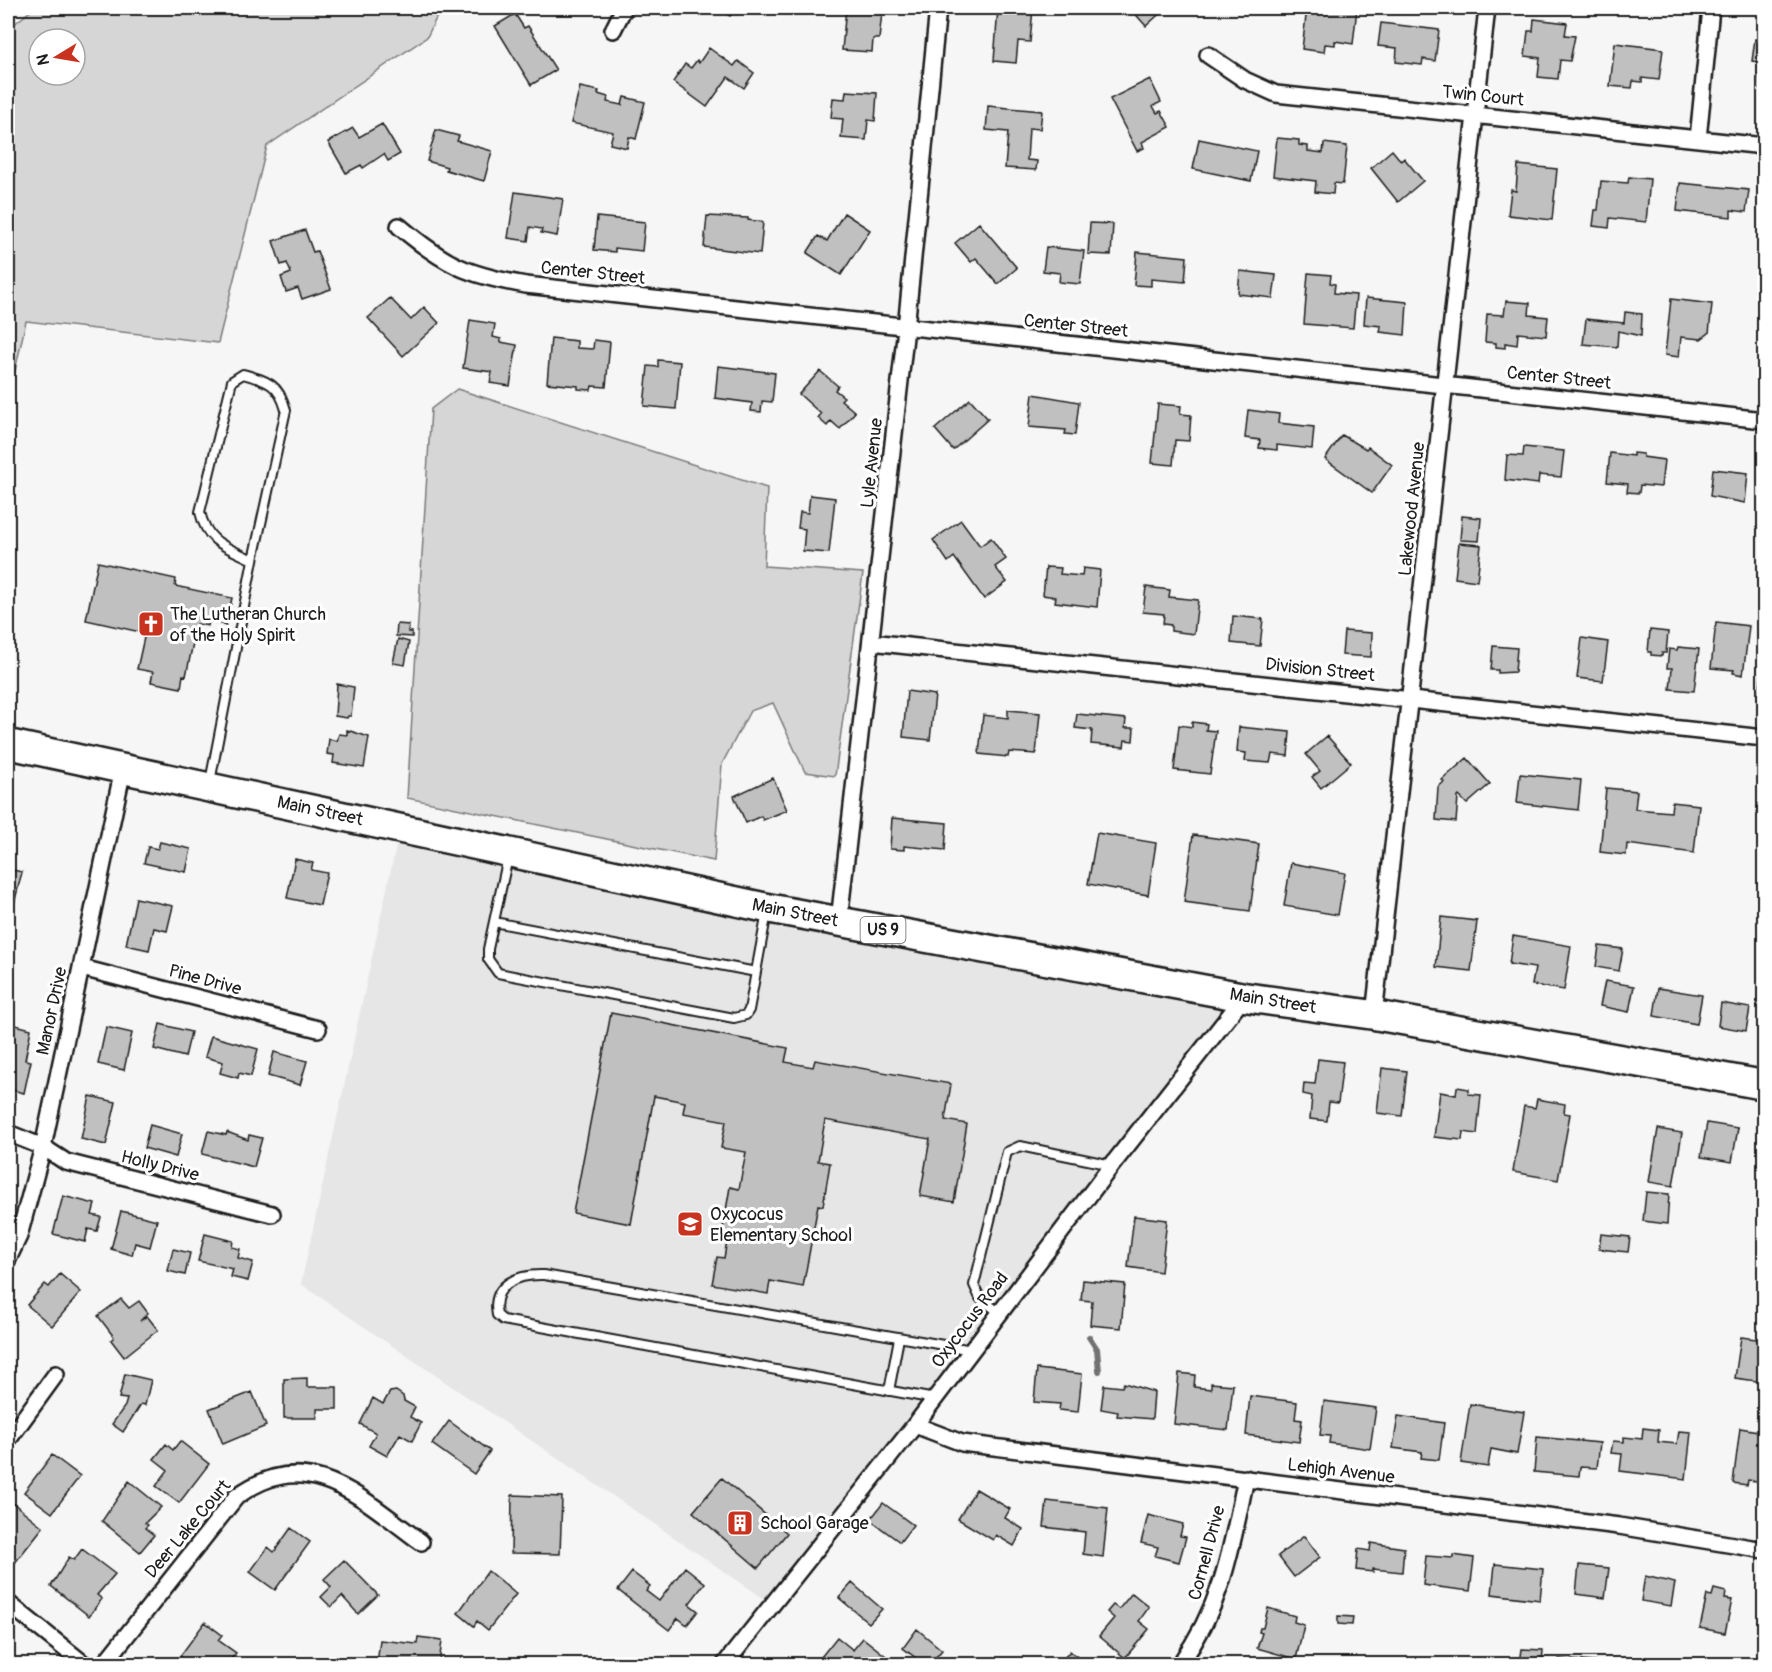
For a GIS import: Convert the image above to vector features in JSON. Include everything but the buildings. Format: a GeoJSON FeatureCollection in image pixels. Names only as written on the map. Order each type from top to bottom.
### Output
{"type":"FeatureCollection","features":[{"type":"Feature","properties":{"kind":"highway","name":"Main Street"},"geometry":{"type":"LineString","coordinates":[[8,744],[767,908],[1244,997],[1374,1015],[1764,1085]]}},
{"type":"Feature","properties":{"kind":"street"},"geometry":{"type":"LineString","coordinates":[[613,30],[624,8]]}},
{"type":"Feature","properties":{"kind":"street","name":"Lyle Avenue"},"geometry":{"type":"LineString","coordinates":[[839,921],[906,328],[938,8]]}},
{"type":"Feature","properties":{"kind":"street","name":"Lakewood Avenue"},"geometry":{"type":"LineString","coordinates":[[1374,1015],[1487,8]]}},
{"type":"Feature","properties":{"kind":"street"},"geometry":{"type":"LineString","coordinates":[[1698,139],[1711,8]]}},
{"type":"Feature","properties":{"kind":"street","name":"Twin Court"},"geometry":{"type":"LineString","coordinates":[[1208,55],[1245,80],[1276,94],[1764,146]]}},
{"type":"Feature","properties":{"kind":"street","name":"Center Street"},"geometry":{"type":"LineString","coordinates":[[399,226],[424,247],[454,267],[492,279],[906,328],[1764,420]]}},
{"type":"Feature","properties":{"kind":"street","name":"Division Street"},"geometry":{"type":"LineString","coordinates":[[871,642],[1764,738]]}},
{"type":"Feature","properties":{"kind":"street","name":"Manor Drive"},"geometry":{"type":"LineString","coordinates":[[8,1259],[19,1236],[43,1147],[123,769]]}},
{"type":"Feature","properties":{"kind":"street","name":"Pine Drive"},"geometry":{"type":"LineString","coordinates":[[82,968],[318,1029]]}},
{"type":"Feature","properties":{"kind":"street","name":"Oxycocus Road"},"geometry":{"type":"LineString","coordinates":[[725,1665],[915,1425],[1112,1165],[1244,997]]}},
{"type":"Feature","properties":{"kind":"street","name":"Holly Drive"},"geometry":{"type":"LineString","coordinates":[[8,1132],[43,1147],[66,1162],[272,1214]]}},
{"type":"Feature","properties":{"kind":"street"},"geometry":{"type":"LineString","coordinates":[[8,1440],[56,1374]]}},
{"type":"Feature","properties":{"kind":"street","name":"Lehigh Avenue"},"geometry":{"type":"LineString","coordinates":[[915,1425],[962,1443],[1619,1526],[1764,1550]]}},
{"type":"Feature","properties":{"kind":"street","name":"Deer Lake Court"},"geometry":{"type":"LineString","coordinates":[[104,1665],[236,1497],[255,1483],[277,1476],[299,1474],[325,1479],[349,1490],[421,1542]]}},
{"type":"Feature","properties":{"kind":"street","name":"Cornell Drive"},"geometry":{"type":"LineString","coordinates":[[1180,1665],[1203,1632],[1216,1603],[1228,1564],[1246,1478]]}},
{"type":"Feature","properties":{"kind":"street"},"geometry":{"type":"LineString","coordinates":[[8,1603],[84,1665]]}},
{"type":"Feature","properties":{"kind":"lane"},"geometry":{"type":"LineString","coordinates":[[210,787],[253,560],[286,411],[281,394],[268,381],[243,374],[232,381],[200,512],[204,528],[217,543],[253,560]]}},
{"type":"Feature","properties":{"kind":"lane"},"geometry":{"type":"LineString","coordinates":[[509,852],[488,958],[498,973],[734,1018],[746,1015],[749,1011],[767,908]]}},
{"type":"Feature","properties":{"kind":"lane"},"geometry":{"type":"LineString","coordinates":[[494,922],[756,972]]}},
{"type":"Feature","properties":{"kind":"lane"},"geometry":{"type":"LineString","coordinates":[[1000,1313],[980,1298],[974,1285],[1007,1152],[1020,1146],[1112,1165]]}},
{"type":"Feature","properties":{"kind":"lane"},"geometry":{"type":"LineString","coordinates":[[935,1399],[503,1320],[497,1315],[496,1298],[503,1288],[518,1276],[544,1275],[972,1350]]}},
{"type":"Feature","properties":{"kind":"lane"},"geometry":{"type":"LineString","coordinates":[[889,1391],[899,1338]]}},
{"type":"Feature","properties":{"kind":"shaded area"},"geometry":{"type":"Polygon","coordinates":[[[34,8],[441,8],[427,37],[267,146],[218,343],[26,321],[14,376],[8,375],[8,29],[34,8]]]}},
{"type":"Feature","properties":{"kind":"shaded area"},"geometry":{"type":"Polygon","coordinates":[[[457,389],[767,488],[764,566],[863,573],[835,776],[805,772],[773,703],[750,711],[722,764],[714,861],[407,798],[431,409],[457,389]]]}},
{"type":"Feature","properties":{"kind":"shaded area","name":"Oxycocus Elementary School"},"geometry":{"type":"Polygon","coordinates":[[[400,828],[1244,997],[772,1604],[301,1284],[400,828]]]}},
{"type":"Feature","properties":{"kind":"waterway"},"geometry":{"type":"LineString","coordinates":[[1089,1337],[1097,1349],[1099,1371]]}},
{"type":"Feature","properties":{"kind":"place","name":"The Lutheran Church of the Holy Spirit"},"geometry":{"type":"Point","coordinates":[151,624]}},
{"type":"Feature","properties":{"kind":"place","name":"Oxycocus Elementary School"},"geometry":{"type":"Point","coordinates":[690,1224]}},
{"type":"Feature","properties":{"kind":"place","name":"School Garage"},"geometry":{"type":"Point","coordinates":[740,1523]}}]}
